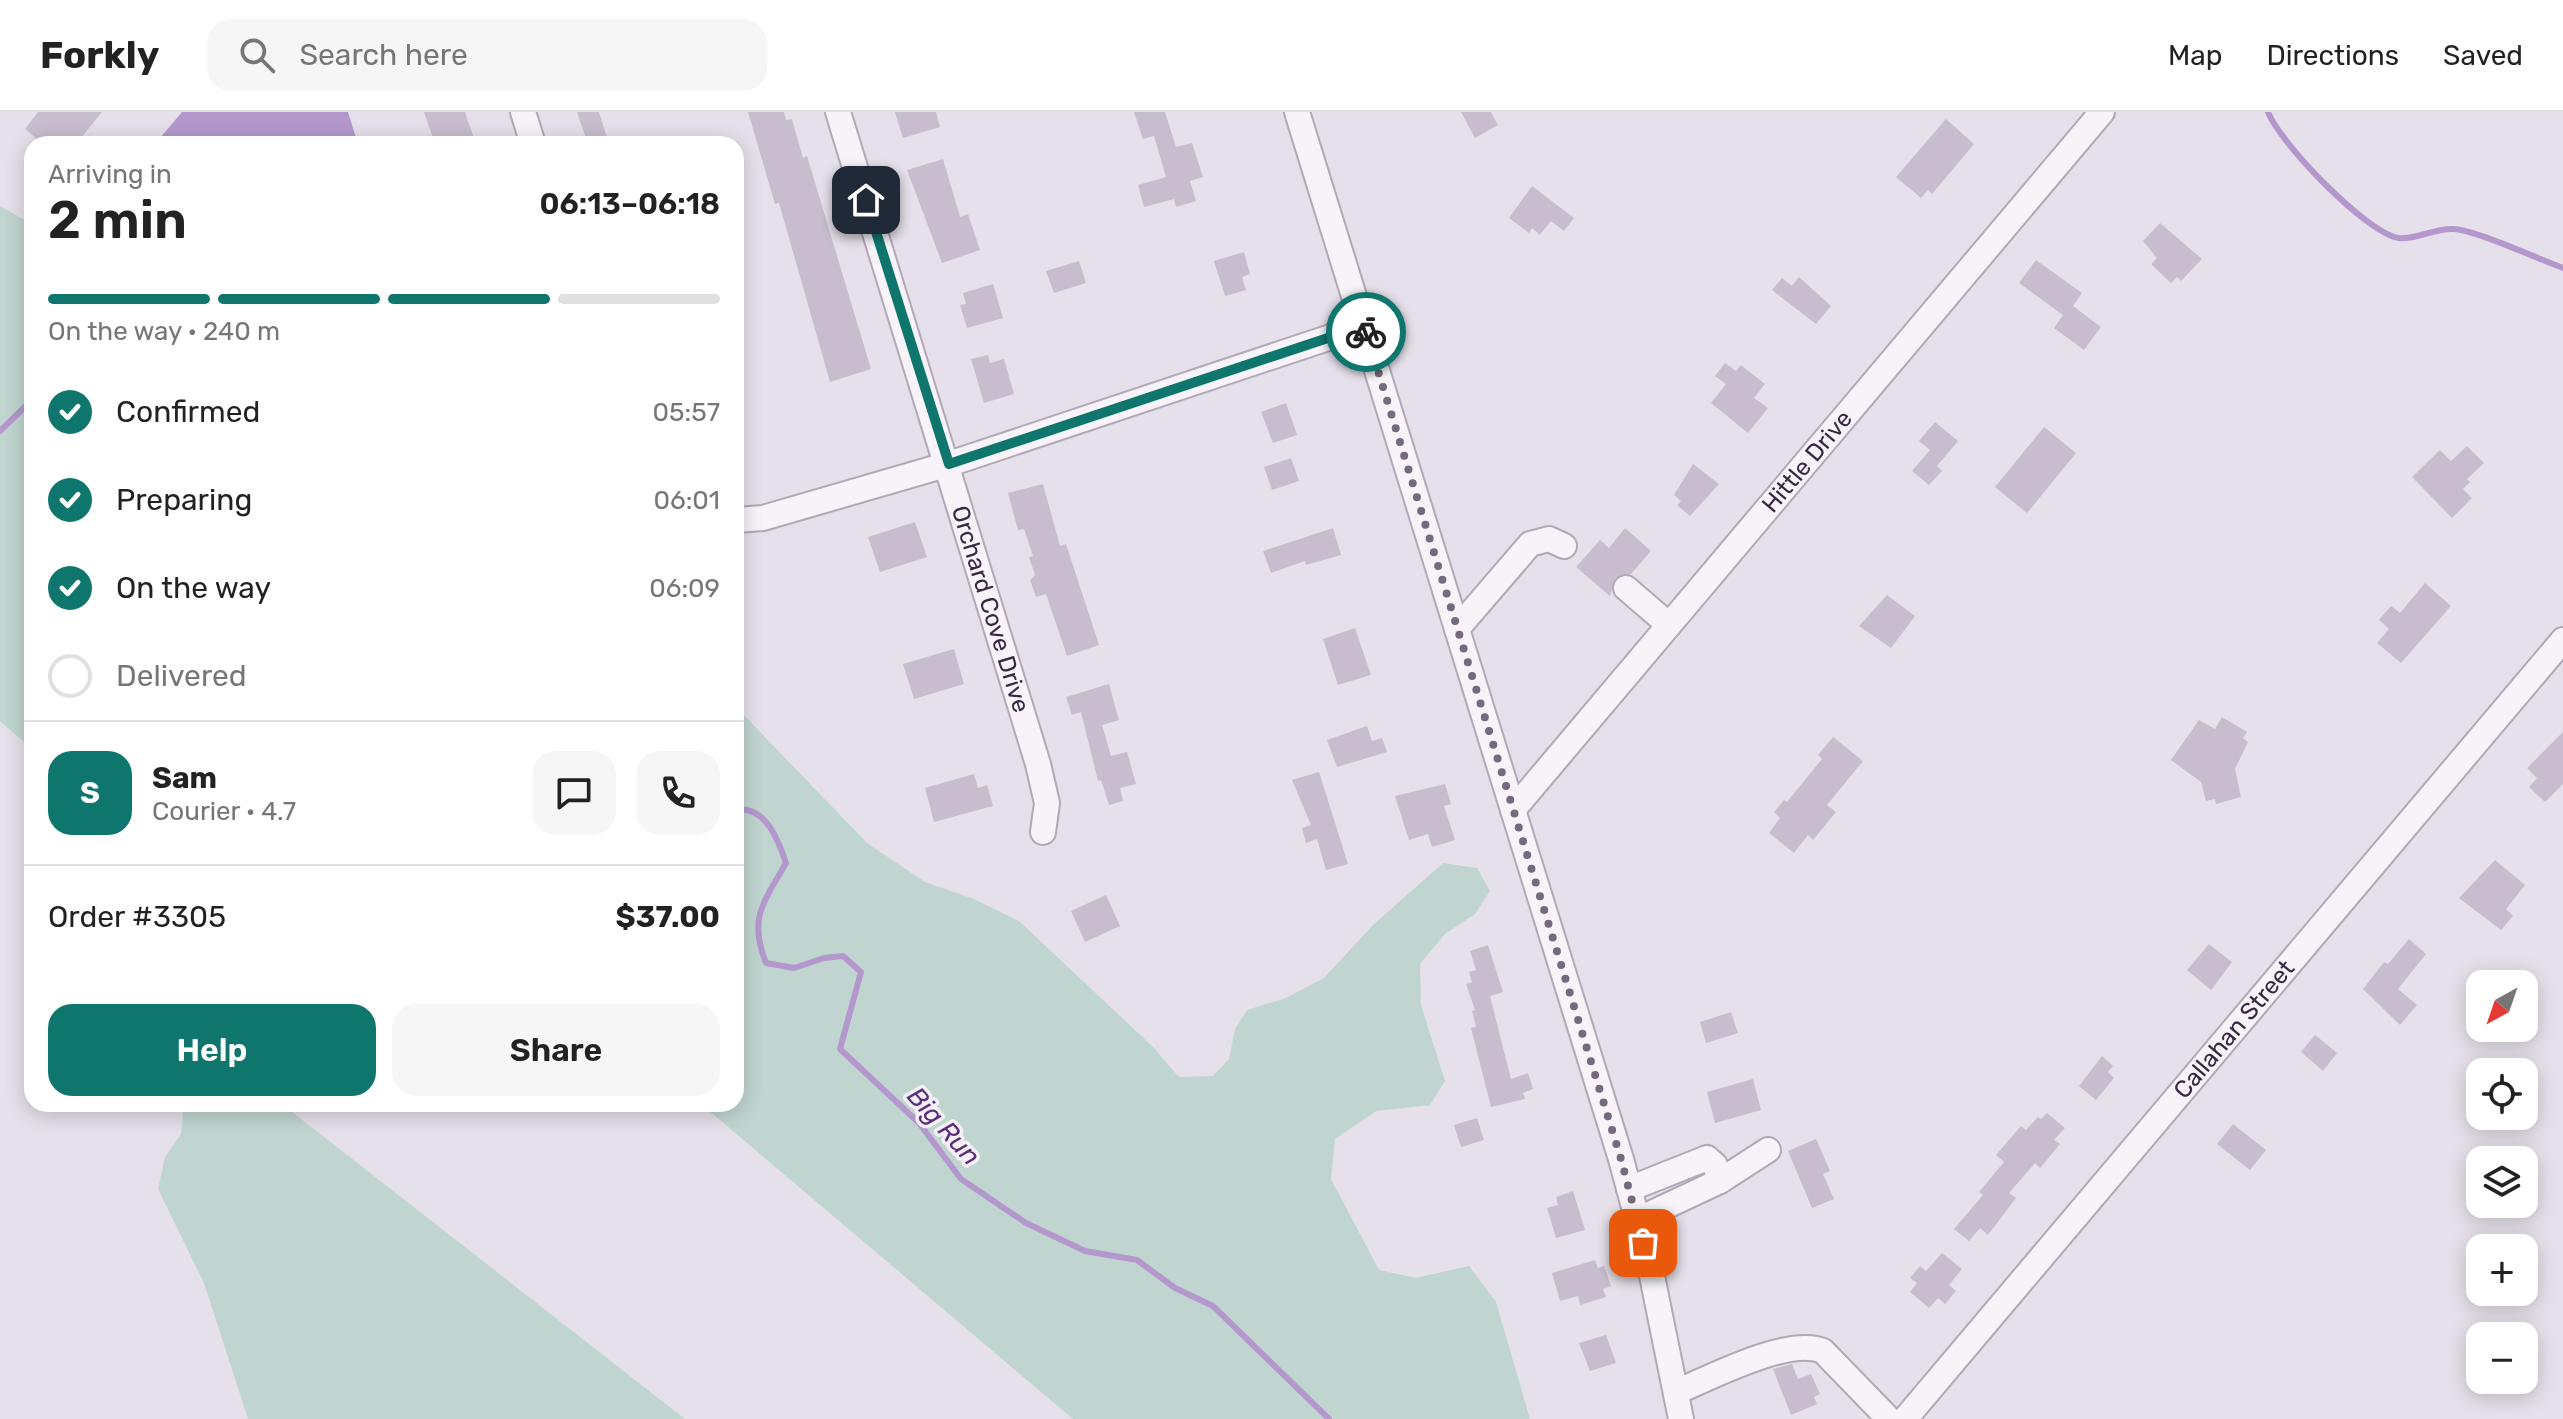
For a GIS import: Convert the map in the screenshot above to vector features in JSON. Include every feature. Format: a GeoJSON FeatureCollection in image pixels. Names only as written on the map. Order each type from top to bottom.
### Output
{"type":"FeatureCollection","features":[{"type":"Feature","properties":{"kind":"street"},"geometry":{"type":"LineString","coordinates":[[523,112],[530,136]]}},
{"type":"Feature","properties":{"kind":"street","name":"Orchard Cove Drive"},"geometry":{"type":"LineString","coordinates":[[838,112],[949,464],[1038,764],[1047,803],[1043,832]]}},
{"type":"Feature","properties":{"kind":"street"},"geometry":{"type":"LineString","coordinates":[[1297,112],[1629,1189],[1681,1419]]}},
{"type":"Feature","properties":{"kind":"street","name":"Hittle Drive"},"geometry":{"type":"LineString","coordinates":[[1513,810],[2102,112]]}},
{"type":"Feature","properties":{"kind":"street"},"geometry":{"type":"LineString","coordinates":[[744,519],[763,518],[949,464],[1364,326]]}},
{"type":"Feature","properties":{"kind":"street"},"geometry":{"type":"LineString","coordinates":[[1457,629],[1530,544],[1549,539],[1564,546]]}},
{"type":"Feature","properties":{"kind":"street"},"geometry":{"type":"LineString","coordinates":[[1626,588],[1669,625]]}},
{"type":"Feature","properties":{"kind":"street","name":"Callahan Street"},"geometry":{"type":"LineString","coordinates":[[1905,1419],[2563,640]]}},
{"type":"Feature","properties":{"kind":"street"},"geometry":{"type":"LineString","coordinates":[[1637,1220],[1720,1181],[1768,1150]]}},
{"type":"Feature","properties":{"kind":"street"},"geometry":{"type":"LineString","coordinates":[[1629,1189],[1707,1158],[1715,1165],[1720,1181]]}},
{"type":"Feature","properties":{"kind":"street"},"geometry":{"type":"LineString","coordinates":[[1676,1392],[1787,1349],[1813,1346],[1823,1351],[1889,1419]]}},
{"type":"Feature","properties":{"kind":"shaded area"},"geometry":{"type":"Polygon","coordinates":[[[182,112],[348,112],[356,136],[162,136],[182,112]]]}},
{"type":"Feature","properties":{"kind":"shaded area"},"geometry":{"type":"Polygon","coordinates":[[[0,206],[24,220],[24,742],[0,721],[0,206]]]}},
{"type":"Feature","properties":{"kind":"shaded area"},"geometry":{"type":"Polygon","coordinates":[[[744,715],[867,843],[925,882],[974,899],[1019,921],[1152,1046],[1179,1077],[1213,1076],[1229,1059],[1235,1029],[1247,1010],[1286,998],[1324,978],[1373,925],[1443,863],[1477,868],[1490,891],[1475,914],[1445,934],[1420,964],[1421,1005],[1445,1081],[1430,1105],[1376,1111],[1335,1139],[1331,1179],[1379,1270],[1416,1278],[1469,1266],[1496,1302],[1530,1419],[1073,1419],[710,1112],[744,1112],[744,715]]]}},
{"type":"Feature","properties":{"kind":"shaded area"},"geometry":{"type":"Polygon","coordinates":[[[183,1112],[292,1112],[685,1419],[248,1419],[204,1283],[158,1189],[165,1157],[181,1134],[183,1112]]]}},
{"type":"Feature","properties":{"kind":"building"},"geometry":{"type":"Polygon","coordinates":[[[38,112],[102,112],[82,136],[33,136],[25,129],[38,112]]]}},
{"type":"Feature","properties":{"kind":"building"},"geometry":{"type":"Polygon","coordinates":[[[424,112],[465,112],[473,136],[432,136],[424,112]]]}},
{"type":"Feature","properties":{"kind":"building"},"geometry":{"type":"Polygon","coordinates":[[[577,112],[599,112],[606,136],[585,136],[577,112]]]}},
{"type":"Feature","properties":{"kind":"building"},"geometry":{"type":"Polygon","coordinates":[[[748,112],[784,112],[786,120],[792,119],[803,158],[807,156],[871,369],[830,382],[779,203],[775,204],[748,112]]]}},
{"type":"Feature","properties":{"kind":"building"},"geometry":{"type":"Polygon","coordinates":[[[895,112],[936,112],[940,127],[903,138],[895,112]]]}},
{"type":"Feature","properties":{"kind":"building"},"geometry":{"type":"Polygon","coordinates":[[[1134,112],[1165,112],[1176,147],[1192,143],[1203,177],[1190,181],[1196,201],[1176,207],[1174,199],[1144,207],[1138,185],[1166,177],[1154,136],[1143,139],[1134,112]]]}},
{"type":"Feature","properties":{"kind":"building"},"geometry":{"type":"Polygon","coordinates":[[[1461,112],[1491,112],[1498,125],[1475,138],[1461,112]]]}},
{"type":"Feature","properties":{"kind":"building"},"geometry":{"type":"Polygon","coordinates":[[[1946,119],[1974,144],[1932,194],[1928,190],[1921,198],[1896,177],[1946,119]]]}},
{"type":"Feature","properties":{"kind":"building"},"geometry":{"type":"Polygon","coordinates":[[[943,159],[960,217],[968,214],[980,250],[942,263],[907,170],[943,159]]]}},
{"type":"Feature","properties":{"kind":"building"},"geometry":{"type":"Polygon","coordinates":[[[1532,186],[1574,218],[1564,231],[1551,221],[1540,235],[1532,228],[1529,233],[1509,218],[1532,186]]]}},
{"type":"Feature","properties":{"kind":"building"},"geometry":{"type":"Polygon","coordinates":[[[2160,223],[2202,259],[2181,281],[2177,277],[2171,283],[2151,264],[2157,258],[2143,241],[2160,223]]]}},
{"type":"Feature","properties":{"kind":"building"},"geometry":{"type":"Polygon","coordinates":[[[1244,252],[1250,274],[1242,277],[1246,290],[1225,296],[1214,261],[1244,252]]]}},
{"type":"Feature","properties":{"kind":"building"},"geometry":{"type":"Polygon","coordinates":[[[2036,260],[2082,293],[2073,306],[2101,327],[2084,350],[2054,328],[2063,315],[2019,283],[2036,260]]]}},
{"type":"Feature","properties":{"kind":"building"},"geometry":{"type":"Polygon","coordinates":[[[1079,261],[1086,283],[1054,293],[1046,271],[1079,261]]]}},
{"type":"Feature","properties":{"kind":"building"},"geometry":{"type":"Polygon","coordinates":[[[1799,277],[1831,306],[1816,324],[1772,290],[1782,278],[1792,286],[1799,277]]]}},
{"type":"Feature","properties":{"kind":"building"},"geometry":{"type":"Polygon","coordinates":[[[993,284],[1003,318],[967,328],[960,305],[966,304],[963,293],[993,284]]]}},
{"type":"Feature","properties":{"kind":"building"},"geometry":{"type":"Polygon","coordinates":[[[988,355],[990,363],[1004,359],[1014,394],[984,403],[971,359],[988,355]]]}},
{"type":"Feature","properties":{"kind":"building"},"geometry":{"type":"Polygon","coordinates":[[[1725,363],[1736,371],[1741,365],[1765,384],[1754,398],[1768,408],[1748,433],[1711,403],[1726,384],[1715,376],[1725,363]]]}},
{"type":"Feature","properties":{"kind":"building"},"geometry":{"type":"Polygon","coordinates":[[[1286,403],[1297,435],[1273,443],[1261,412],[1286,403]]]}},
{"type":"Feature","properties":{"kind":"building"},"geometry":{"type":"Polygon","coordinates":[[[1935,422],[1958,441],[1937,466],[1942,471],[1929,485],[1912,471],[1930,450],[1919,441],[1935,422]]]}},
{"type":"Feature","properties":{"kind":"building"},"geometry":{"type":"Polygon","coordinates":[[[2044,427],[2076,453],[2027,513],[1995,487],[2044,427]]]}},
{"type":"Feature","properties":{"kind":"building"},"geometry":{"type":"Polygon","coordinates":[[[2467,446],[2484,463],[2467,479],[2470,482],[2463,489],[2472,498],[2452,518],[2412,477],[2440,450],[2451,461],[2467,446]]]}},
{"type":"Feature","properties":{"kind":"building"},"geometry":{"type":"Polygon","coordinates":[[[1291,458],[1299,481],[1272,490],[1264,467],[1291,458]]]}},
{"type":"Feature","properties":{"kind":"building"},"geometry":{"type":"Polygon","coordinates":[[[1693,464],[1719,484],[1690,516],[1677,505],[1681,501],[1674,495],[1693,464]]]}},
{"type":"Feature","properties":{"kind":"building"},"geometry":{"type":"Polygon","coordinates":[[[1043,484],[1060,546],[1066,544],[1099,645],[1067,656],[1046,594],[1036,597],[1030,580],[1035,575],[1029,557],[1033,556],[1024,529],[1018,530],[1008,493],[1043,484]]]}},
{"type":"Feature","properties":{"kind":"building"},"geometry":{"type":"Polygon","coordinates":[[[915,522],[927,557],[880,572],[868,537],[915,522]]]}},
{"type":"Feature","properties":{"kind":"building"},"geometry":{"type":"Polygon","coordinates":[[[1333,528],[1341,555],[1306,565],[1305,561],[1271,573],[1263,551],[1333,528]]]}},
{"type":"Feature","properties":{"kind":"building"},"geometry":{"type":"Polygon","coordinates":[[[1625,528],[1651,551],[1631,574],[1615,578],[1610,596],[1576,567],[1600,540],[1609,548],[1625,528]]]}},
{"type":"Feature","properties":{"kind":"building"},"geometry":{"type":"Polygon","coordinates":[[[2425,583],[2451,606],[2401,663],[2377,643],[2389,629],[2379,620],[2391,606],[2400,613],[2425,583]]]}},
{"type":"Feature","properties":{"kind":"building"},"geometry":{"type":"Polygon","coordinates":[[[1887,595],[1915,616],[1891,648],[1859,626],[1887,595]]]}},
{"type":"Feature","properties":{"kind":"building"},"geometry":{"type":"Polygon","coordinates":[[[1355,628],[1371,675],[1338,685],[1323,639],[1355,628]]]}},
{"type":"Feature","properties":{"kind":"building"},"geometry":{"type":"Polygon","coordinates":[[[954,649],[964,684],[914,699],[903,664],[954,649]]]}},
{"type":"Feature","properties":{"kind":"building"},"geometry":{"type":"Polygon","coordinates":[[[1109,684],[1119,720],[1102,725],[1111,756],[1127,752],[1136,784],[1120,788],[1123,801],[1109,805],[1101,780],[1098,781],[1081,712],[1072,715],[1066,697],[1109,684]]]}},
{"type":"Feature","properties":{"kind":"building"},"geometry":{"type":"Polygon","coordinates":[[[2222,717],[2247,732],[2243,738],[2248,742],[2235,769],[2241,797],[2216,804],[2215,799],[2206,801],[2201,782],[2171,760],[2199,720],[2215,729],[2222,717]]]}},
{"type":"Feature","properties":{"kind":"building"},"geometry":{"type":"Polygon","coordinates":[[[1367,726],[1372,741],[1382,738],[1387,752],[1337,767],[1327,740],[1367,726]]]}},
{"type":"Feature","properties":{"kind":"building"},"geometry":{"type":"Polygon","coordinates":[[[2563,732],[2563,784],[2545,802],[2529,787],[2537,778],[2527,768],[2563,732]]]}},
{"type":"Feature","properties":{"kind":"building"},"geometry":{"type":"Polygon","coordinates":[[[1833,737],[1863,761],[1827,805],[1836,812],[1813,840],[1808,835],[1794,853],[1769,833],[1780,818],[1774,812],[1784,800],[1787,802],[1822,759],[1818,755],[1833,737]]]}},
{"type":"Feature","properties":{"kind":"building"},"geometry":{"type":"Polygon","coordinates":[[[1319,772],[1348,864],[1326,870],[1317,839],[1306,843],[1302,828],[1311,825],[1292,780],[1319,772]]]}},
{"type":"Feature","properties":{"kind":"building"},"geometry":{"type":"Polygon","coordinates":[[[974,774],[978,788],[987,785],[993,806],[934,822],[925,788],[974,774]]]}},
{"type":"Feature","properties":{"kind":"building"},"geometry":{"type":"Polygon","coordinates":[[[1445,784],[1451,804],[1444,806],[1455,840],[1432,847],[1428,834],[1409,840],[1395,796],[1445,784]]]}},
{"type":"Feature","properties":{"kind":"building"},"geometry":{"type":"Polygon","coordinates":[[[2495,860],[2525,885],[2506,909],[2513,916],[2501,930],[2459,898],[2495,860]]]}},
{"type":"Feature","properties":{"kind":"building"},"geometry":{"type":"Polygon","coordinates":[[[1106,895],[1120,926],[1085,942],[1071,911],[1106,895]]]}},
{"type":"Feature","properties":{"kind":"building"},"geometry":{"type":"Polygon","coordinates":[[[2409,939],[2426,954],[2398,989],[2417,1005],[2400,1025],[2363,989],[2384,962],[2388,964],[2409,939]]]}},
{"type":"Feature","properties":{"kind":"building"},"geometry":{"type":"Polygon","coordinates":[[[2209,944],[2232,962],[2211,990],[2187,970],[2209,944]]]}},
{"type":"Feature","properties":{"kind":"building"},"geometry":{"type":"Polygon","coordinates":[[[1488,945],[1503,992],[1490,996],[1511,1079],[1528,1073],[1533,1089],[1523,1093],[1525,1099],[1491,1107],[1471,1028],[1476,1027],[1472,1011],[1475,1010],[1466,984],[1472,982],[1469,972],[1476,970],[1470,951],[1488,945]]]}},
{"type":"Feature","properties":{"kind":"building"},"geometry":{"type":"Polygon","coordinates":[[[1731,1012],[1738,1033],[1706,1043],[1700,1022],[1731,1012]]]}},
{"type":"Feature","properties":{"kind":"building"},"geometry":{"type":"Polygon","coordinates":[[[2315,1035],[2337,1053],[2323,1071],[2301,1052],[2315,1035]]]}},
{"type":"Feature","properties":{"kind":"building"},"geometry":{"type":"Polygon","coordinates":[[[2102,1056],[2113,1066],[2108,1072],[2114,1078],[2096,1100],[2079,1086],[2102,1056]]]}},
{"type":"Feature","properties":{"kind":"building"},"geometry":{"type":"Polygon","coordinates":[[[1753,1079],[1761,1110],[1715,1123],[1707,1092],[1753,1079]]]}},
{"type":"Feature","properties":{"kind":"building"},"geometry":{"type":"Polygon","coordinates":[[[2047,1113],[2065,1128],[2054,1140],[2060,1144],[2040,1168],[2035,1163],[2009,1193],[2016,1198],[1988,1235],[1980,1228],[1969,1241],[1954,1229],[1983,1195],[1979,1192],[2004,1162],[1996,1155],[2021,1126],[2026,1130],[2038,1117],[2041,1119],[2047,1113]]]}},
{"type":"Feature","properties":{"kind":"building"},"geometry":{"type":"Polygon","coordinates":[[[1477,1118],[1484,1140],[1461,1147],[1454,1125],[1477,1118]]]}},
{"type":"Feature","properties":{"kind":"building"},"geometry":{"type":"Polygon","coordinates":[[[2233,1124],[2266,1150],[2250,1170],[2217,1144],[2233,1124]]]}},
{"type":"Feature","properties":{"kind":"building"},"geometry":{"type":"Polygon","coordinates":[[[1816,1139],[1830,1171],[1823,1174],[1834,1199],[1812,1208],[1788,1151],[1816,1139]]]}},
{"type":"Feature","properties":{"kind":"building"},"geometry":{"type":"Polygon","coordinates":[[[1573,1191],[1585,1230],[1556,1238],[1547,1208],[1558,1205],[1556,1197],[1573,1191]]]}},
{"type":"Feature","properties":{"kind":"building"},"geometry":{"type":"Polygon","coordinates":[[[1942,1253],[1962,1269],[1949,1285],[1956,1291],[1945,1304],[1938,1298],[1929,1308],[1910,1292],[1917,1283],[1910,1278],[1920,1266],[1926,1271],[1942,1253]]]}},
{"type":"Feature","properties":{"kind":"building"},"geometry":{"type":"Polygon","coordinates":[[[1595,1260],[1598,1268],[1604,1266],[1611,1286],[1603,1289],[1606,1297],[1580,1305],[1578,1296],[1560,1301],[1552,1273],[1595,1260]]]}},
{"type":"Feature","properties":{"kind":"building"},"geometry":{"type":"Polygon","coordinates":[[[1606,1335],[1616,1363],[1590,1371],[1579,1343],[1606,1335]]]}},
{"type":"Feature","properties":{"kind":"building"},"geometry":{"type":"Polygon","coordinates":[[[1792,1364],[1798,1379],[1811,1374],[1820,1394],[1814,1397],[1817,1404],[1791,1415],[1773,1369],[1792,1364]]]}},
{"type":"Feature","properties":{"kind":"waterway"},"geometry":{"type":"LineString","coordinates":[[2268,112],[2289,144],[2326,185],[2366,221],[2384,232],[2405,238],[2446,229],[2463,231],[2563,268]]}},
{"type":"Feature","properties":{"kind":"waterway","name":"Big Run"},"geometry":{"type":"LineString","coordinates":[[0,431],[24,408]]}},
{"type":"Feature","properties":{"kind":"waterway","name":"Big Run"},"geometry":{"type":"LineString","coordinates":[[744,810],[755,813],[770,827],[786,863],[761,911],[758,934],[766,963],[794,968],[824,958],[843,956],[861,972],[840,1049],[919,1123],[961,1179],[1026,1223],[1085,1251],[1137,1260],[1175,1288],[1213,1306],[1329,1419]]}},
{"type":"Feature","properties":{"kind":"way so far"},"geometry":{"type":"LineString","coordinates":[[1366,332],[1621,1159],[1643,1243]]}},
{"type":"Feature","properties":{"kind":"route"},"geometry":{"type":"LineString","coordinates":[[866,200],[949,464],[1364,326],[1366,332]]}}]}
